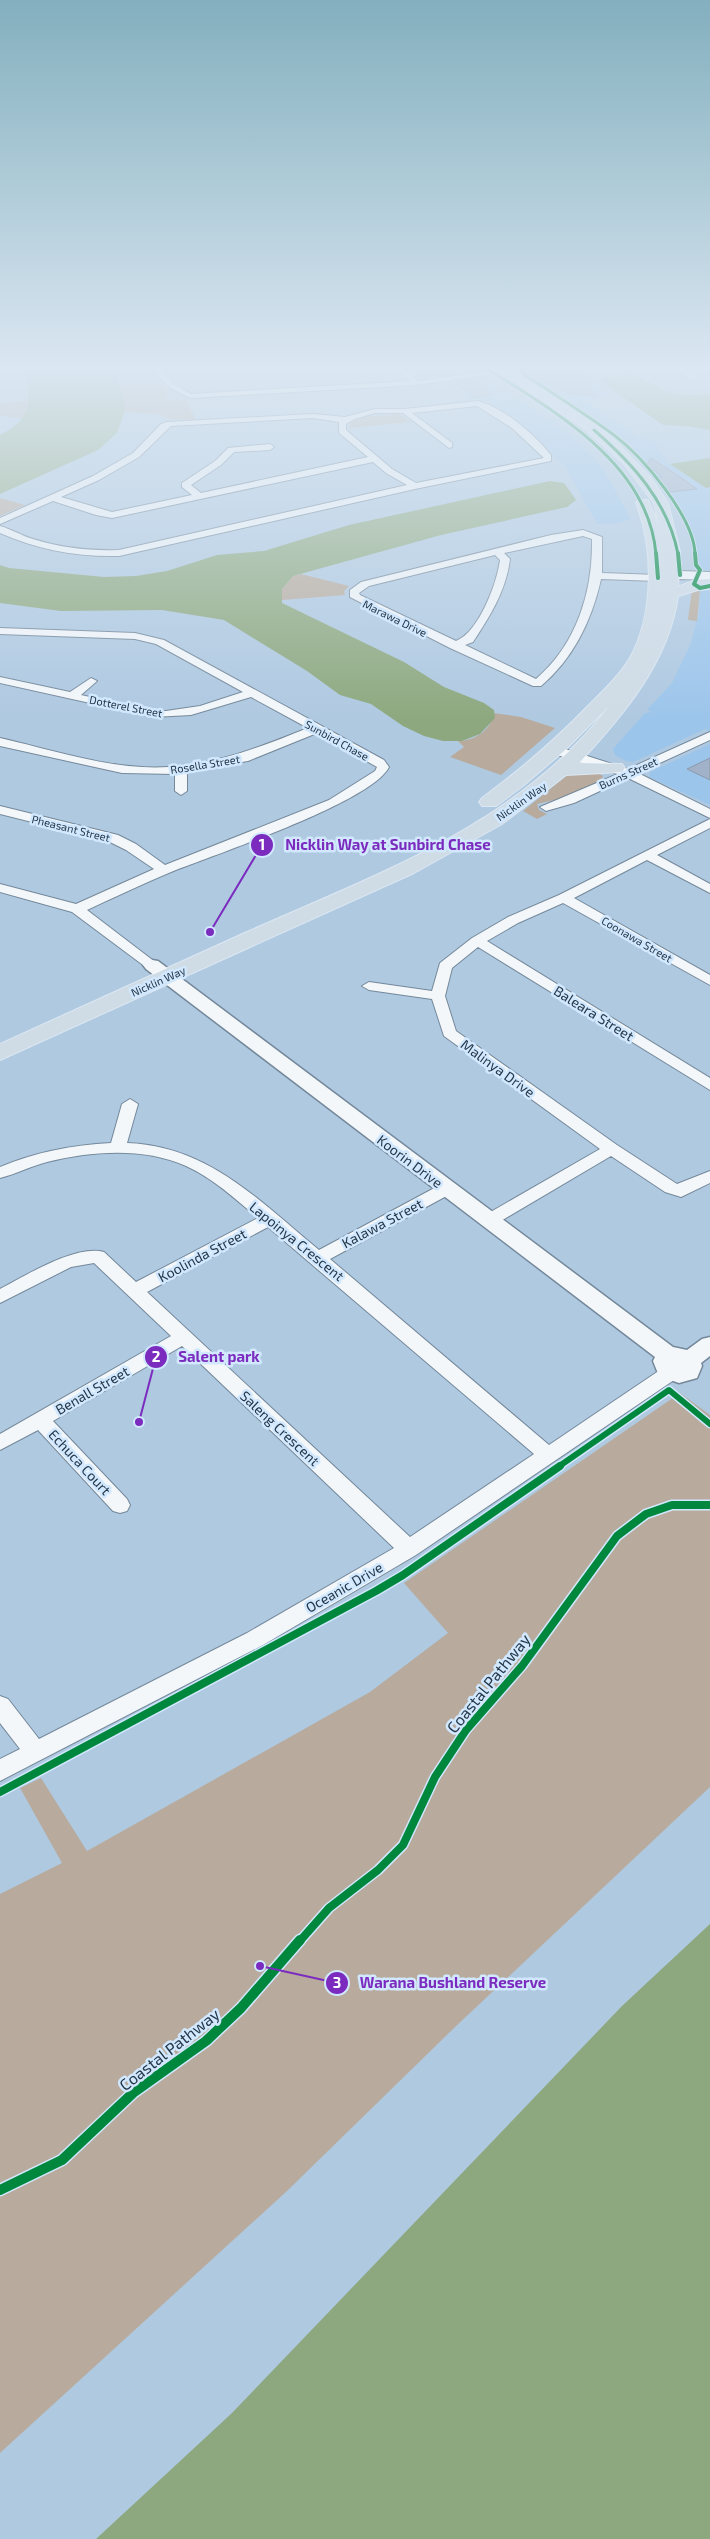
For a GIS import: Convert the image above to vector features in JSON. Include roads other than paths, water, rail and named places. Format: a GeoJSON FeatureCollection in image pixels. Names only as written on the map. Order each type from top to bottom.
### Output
{"type":"FeatureCollection","features":[{"type":"Feature","properties":{"kind":"highway","name":"Nicklin Way"},"geometry":{"type":"LineString","coordinates":[[0,1052],[160,971],[440,835],[476,812],[555,750],[619,685],[639,657],[647,637],[658,578],[658,555],[652,524],[641,499],[631,484]]}},
{"type":"Feature","properties":{"kind":"highway","name":"Nicklin Way"},"geometry":{"type":"LineString","coordinates":[[0,1033],[160,971],[387,877],[494,821],[571,763],[608,730],[645,684],[670,635],[680,582],[680,557],[670,524],[656,496],[648,484]]}},
{"type":"Feature","properties":{"kind":"highway"},"geometry":{"type":"LineString","coordinates":[[680,582],[696,585],[710,582]]}},
{"type":"Feature","properties":{"kind":"highway"},"geometry":{"type":"LineString","coordinates":[[571,763],[621,771]]}},
{"type":"Feature","properties":{"kind":"main road"},"geometry":{"type":"LineString","coordinates":[[658,578],[680,582],[710,576]]}},
{"type":"Feature","properties":{"kind":"street"},"geometry":{"type":"LineString","coordinates":[[0,521],[82,484]]}},
{"type":"Feature","properties":{"kind":"street"},"geometry":{"type":"LineString","coordinates":[[186,484],[199,496]]}},
{"type":"Feature","properties":{"kind":"street"},"geometry":{"type":"LineString","coordinates":[[54,498],[99,514],[112,515],[253,484]]}},
{"type":"Feature","properties":{"kind":"street"},"geometry":{"type":"LineString","coordinates":[[0,529],[52,549],[82,553],[119,553],[423,484]]}},
{"type":"Feature","properties":{"kind":"street","name":"Marawa Drive"},"geometry":{"type":"LineString","coordinates":[[583,533],[597,537],[596,576],[582,624],[571,645],[545,679],[537,684],[354,597],[354,592],[365,584],[497,551],[583,533]]}},
{"type":"Feature","properties":{"kind":"street"},"geometry":{"type":"LineString","coordinates":[[454,646],[469,640],[495,598],[503,576],[504,559],[497,551]]}},
{"type":"Feature","properties":{"kind":"street"},"geometry":{"type":"LineString","coordinates":[[596,576],[658,578]]}},
{"type":"Feature","properties":{"kind":"street","name":"Sunbird Chase"},"geometry":{"type":"LineString","coordinates":[[0,630],[135,636],[170,646],[251,693],[380,763],[382,770],[334,803],[164,870],[77,909]]}},
{"type":"Feature","properties":{"kind":"street","name":"Dotterel Street"},"geometry":{"type":"LineString","coordinates":[[0,680],[74,695],[152,714],[176,715],[195,712],[251,693]]}},
{"type":"Feature","properties":{"kind":"street"},"geometry":{"type":"LineString","coordinates":[[74,695],[91,681]]}},
{"type":"Feature","properties":{"kind":"street","name":"Rosella Street"},"geometry":{"type":"LineString","coordinates":[[0,742],[122,769],[181,770],[244,758],[317,729]]}},
{"type":"Feature","properties":{"kind":"street","name":"Burns Street"},"geometry":{"type":"LineString","coordinates":[[546,807],[570,800],[621,771],[710,736]]}},
{"type":"Feature","properties":{"kind":"street"},"geometry":{"type":"LineString","coordinates":[[555,750],[571,763]]}},
{"type":"Feature","properties":{"kind":"street"},"geometry":{"type":"LineString","coordinates":[[181,770],[181,791]]}},
{"type":"Feature","properties":{"kind":"street"},"geometry":{"type":"LineString","coordinates":[[621,771],[710,814]]}},
{"type":"Feature","properties":{"kind":"street","name":"Pheasant Street"},"geometry":{"type":"LineString","coordinates":[[0,810],[113,838],[131,847],[164,870]]}},
{"type":"Feature","properties":{"kind":"street","name":"Malinya Drive"},"geometry":{"type":"LineString","coordinates":[[710,823],[564,898],[514,920],[478,941],[445,966],[438,996],[449,1033],[611,1150],[671,1188],[681,1191],[710,1176]]}},
{"type":"Feature","properties":{"kind":"street"},"geometry":{"type":"LineString","coordinates":[[647,856],[710,889]]}},
{"type":"Feature","properties":{"kind":"street"},"geometry":{"type":"LineString","coordinates":[[0,888],[77,909],[160,971]]}},
{"type":"Feature","properties":{"kind":"street","name":"Coonawa Street"},"geometry":{"type":"LineString","coordinates":[[564,898],[710,981]]}},
{"type":"Feature","properties":{"kind":"street","name":"Baleara Street"},"geometry":{"type":"LineString","coordinates":[[478,941],[710,1085]]}},
{"type":"Feature","properties":{"kind":"street","name":"Koorin Drive"},"geometry":{"type":"LineString","coordinates":[[160,971],[676,1363]]}},
{"type":"Feature","properties":{"kind":"street"},"geometry":{"type":"LineString","coordinates":[[369,986],[438,996]]}},
{"type":"Feature","properties":{"kind":"street"},"geometry":{"type":"LineString","coordinates":[[117,1150],[130,1104]]}},
{"type":"Feature","properties":{"kind":"street"},"geometry":{"type":"LineString","coordinates":[[488,1221],[611,1150]]}},
{"type":"Feature","properties":{"kind":"street","name":"Lapoinya Crescent"},"geometry":{"type":"LineString","coordinates":[[0,1173],[56,1155],[85,1151],[148,1151],[182,1158],[226,1183],[318,1258],[547,1454]]}},
{"type":"Feature","properties":{"kind":"street","name":"Kalawa Street"},"geometry":{"type":"LineString","coordinates":[[318,1258],[446,1188]]}},
{"type":"Feature","properties":{"kind":"street","name":"Koolinda Street"},"geometry":{"type":"LineString","coordinates":[[134,1291],[269,1219]]}},
{"type":"Feature","properties":{"kind":"street","name":"Saleng Crescent"},"geometry":{"type":"LineString","coordinates":[[0,1297],[67,1262],[98,1256],[409,1549]]}},
{"type":"Feature","properties":{"kind":"street","name":"Benall Street"},"geometry":{"type":"LineString","coordinates":[[0,1443],[184,1337]]}},
{"type":"Feature","properties":{"kind":"street","name":"Oceanic Drive"},"geometry":{"type":"LineString","coordinates":[[0,1771],[255,1639],[409,1549],[676,1363],[710,1345]]}},
{"type":"Feature","properties":{"kind":"street","name":"Echuca Court"},"geometry":{"type":"LineString","coordinates":[[40,1420],[120,1505]]}},
{"type":"Feature","properties":{"kind":"street"},"geometry":{"type":"LineString","coordinates":[[0,1706],[36,1752]]}},
{"type":"Feature","properties":{"kind":"place","name":"Nicklin Way at Sunbird Chase"},"geometry":{"type":"Point","coordinates":[210,932]}},
{"type":"Feature","properties":{"kind":"place","name":"Salent park"},"geometry":{"type":"Point","coordinates":[139,1422]}},
{"type":"Feature","properties":{"kind":"place","name":"Warana Bushland Reserve"},"geometry":{"type":"Point","coordinates":[260,1966]}}]}
